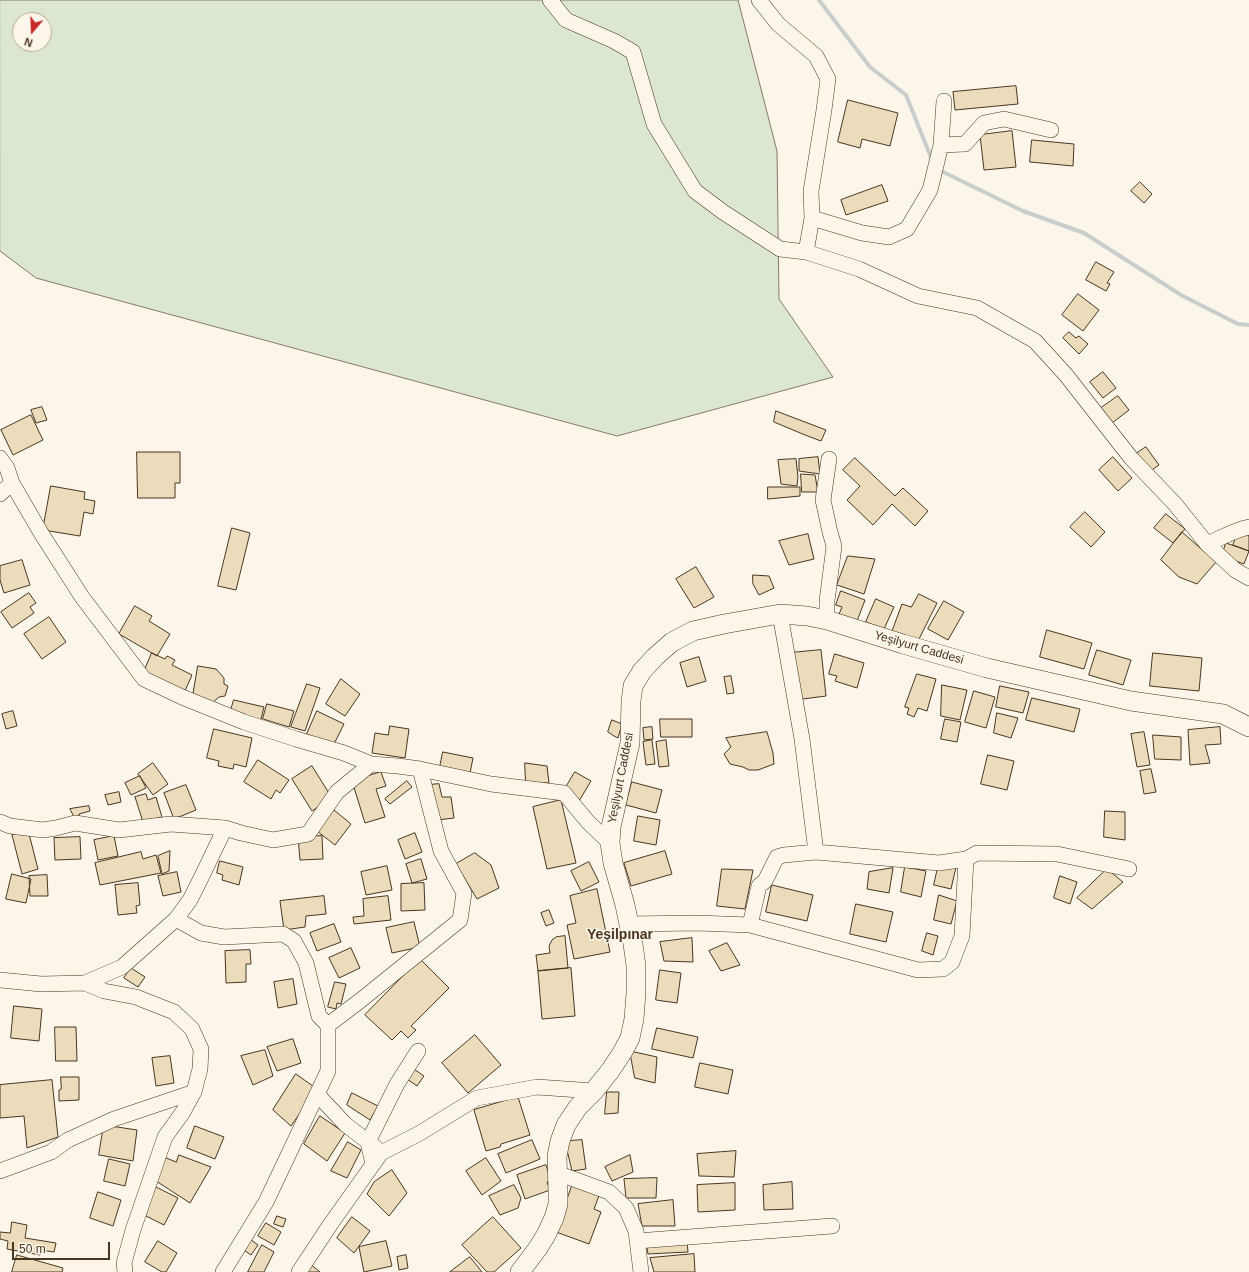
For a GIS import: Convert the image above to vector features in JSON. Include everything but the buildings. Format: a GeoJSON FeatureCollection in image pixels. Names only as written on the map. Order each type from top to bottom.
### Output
{"type":"FeatureCollection","features":[{"type":"Feature","properties":{"kind":"main road","name":"Yeşilyurt Caddesi"},"geometry":{"type":"LineString","coordinates":[[520,1272],[538,1248],[554,1218],[558,1204],[557,1156],[566,1124],[578,1107],[594,1091],[622,1053],[630,1038],[636,994],[636,966],[629,924],[613,863],[610,843],[611,827],[630,743],[631,700],[634,686],[642,671],[672,642],[693,631],[724,624],[780,614],[807,616],[827,620],[987,668],[1132,701],[1224,714],[1249,727]]}},
{"type":"Feature","properties":{"kind":"street"},"geometry":{"type":"LineString","coordinates":[[550,0],[566,20],[614,41],[633,52],[654,124],[695,191],[723,212],[780,249],[806,252],[859,269],[918,296],[977,308],[1035,341],[1066,375],[1131,458],[1175,504],[1207,544],[1235,570],[1249,578]]}},
{"type":"Feature","properties":{"kind":"street"},"geometry":{"type":"LineString","coordinates":[[759,0],[778,24],[816,56],[828,79],[811,191],[812,218],[806,252]]}},
{"type":"Feature","properties":{"kind":"street"},"geometry":{"type":"LineString","coordinates":[[812,218],[862,233],[890,237],[907,229],[930,190],[941,145],[944,101]]}},
{"type":"Feature","properties":{"kind":"street"},"geometry":{"type":"LineString","coordinates":[[941,145],[965,144],[984,123],[1004,119],[1051,130]]}},
{"type":"Feature","properties":{"kind":"street"},"geometry":{"type":"LineString","coordinates":[[0,458],[7,468],[12,483],[41,533],[82,597],[144,679],[182,697],[244,722],[344,753],[370,764],[420,769],[491,784],[564,793],[588,822],[610,843]]}},
{"type":"Feature","properties":{"kind":"street"},"geometry":{"type":"LineString","coordinates":[[827,620],[827,601],[834,546],[824,500],[830,460]]}},
{"type":"Feature","properties":{"kind":"street"},"geometry":{"type":"LineString","coordinates":[[0,494],[12,483]]}},
{"type":"Feature","properties":{"kind":"street"},"geometry":{"type":"LineString","coordinates":[[1207,544],[1238,529],[1249,527]]}},
{"type":"Feature","properties":{"kind":"street"},"geometry":{"type":"LineString","coordinates":[[780,614],[802,739],[816,852]]}},
{"type":"Feature","properties":{"kind":"street"},"geometry":{"type":"LineString","coordinates":[[0,822],[10,826],[43,830],[76,823],[119,830],[171,824],[225,828],[273,840],[308,834],[337,792],[370,764]]}},
{"type":"Feature","properties":{"kind":"street"},"geometry":{"type":"LineString","coordinates":[[328,1025],[460,920],[464,893],[441,851],[420,769]]}},
{"type":"Feature","properties":{"kind":"street"},"geometry":{"type":"LineString","coordinates":[[0,980],[41,984],[85,983],[122,967],[176,919],[190,900],[225,828]]}},
{"type":"Feature","properties":{"kind":"street"},"geometry":{"type":"LineString","coordinates":[[750,926],[759,886],[764,881],[777,857],[784,855],[816,852],[939,863],[966,859],[977,853],[1057,854],[1129,869]]}},
{"type":"Feature","properties":{"kind":"street"},"geometry":{"type":"LineString","coordinates":[[629,924],[696,923],[750,926],[918,970],[943,969],[952,962],[962,936],[966,859]]}},
{"type":"Feature","properties":{"kind":"street"},"geometry":{"type":"LineString","coordinates":[[176,919],[201,933],[224,936],[283,934],[294,941],[306,963],[320,1016],[328,1025],[328,1071],[266,1202],[222,1272]]}},
{"type":"Feature","properties":{"kind":"street"},"geometry":{"type":"LineString","coordinates":[[85,983],[104,991],[136,997],[174,1012],[192,1029],[201,1049],[200,1069],[194,1092],[183,1112],[165,1136],[133,1230],[124,1263],[125,1272]]}},
{"type":"Feature","properties":{"kind":"street"},"geometry":{"type":"LineString","coordinates":[[368,1142],[397,1084],[418,1051]]}},
{"type":"Feature","properties":{"kind":"street"},"geometry":{"type":"LineString","coordinates":[[299,1272],[377,1158],[477,1098],[537,1087],[594,1091]]}},
{"type":"Feature","properties":{"kind":"street"},"geometry":{"type":"LineString","coordinates":[[0,1171],[51,1152],[68,1140],[114,1119],[194,1092]]}},
{"type":"Feature","properties":{"kind":"street"},"geometry":{"type":"LineString","coordinates":[[317,1094],[345,1124],[368,1142],[377,1158]]}},
{"type":"Feature","properties":{"kind":"street"},"geometry":{"type":"LineString","coordinates":[[557,1173],[609,1192],[626,1208],[636,1231],[641,1272]]}},
{"type":"Feature","properties":{"kind":"street"},"geometry":{"type":"LineString","coordinates":[[637,1241],[832,1226]]}},
{"type":"Feature","properties":{"kind":"green space"},"geometry":{"type":"Polygon","coordinates":[[[0,0],[738,0],[777,151],[779,299],[833,377],[617,436],[36,278],[0,251],[0,0]]]}},
{"type":"Feature","properties":{"kind":"waterway"},"geometry":{"type":"LineString","coordinates":[[819,0],[870,67],[906,95],[932,160]]}},
{"type":"Feature","properties":{"kind":"waterway"},"geometry":{"type":"LineString","coordinates":[[937,169],[1023,211],[1084,233],[1181,295],[1238,324],[1249,325]]}},
{"type":"Feature","properties":{"kind":"district","name":"Yeşilpınar"},"geometry":{"type":"Point","coordinates":[620,935]}}]}
